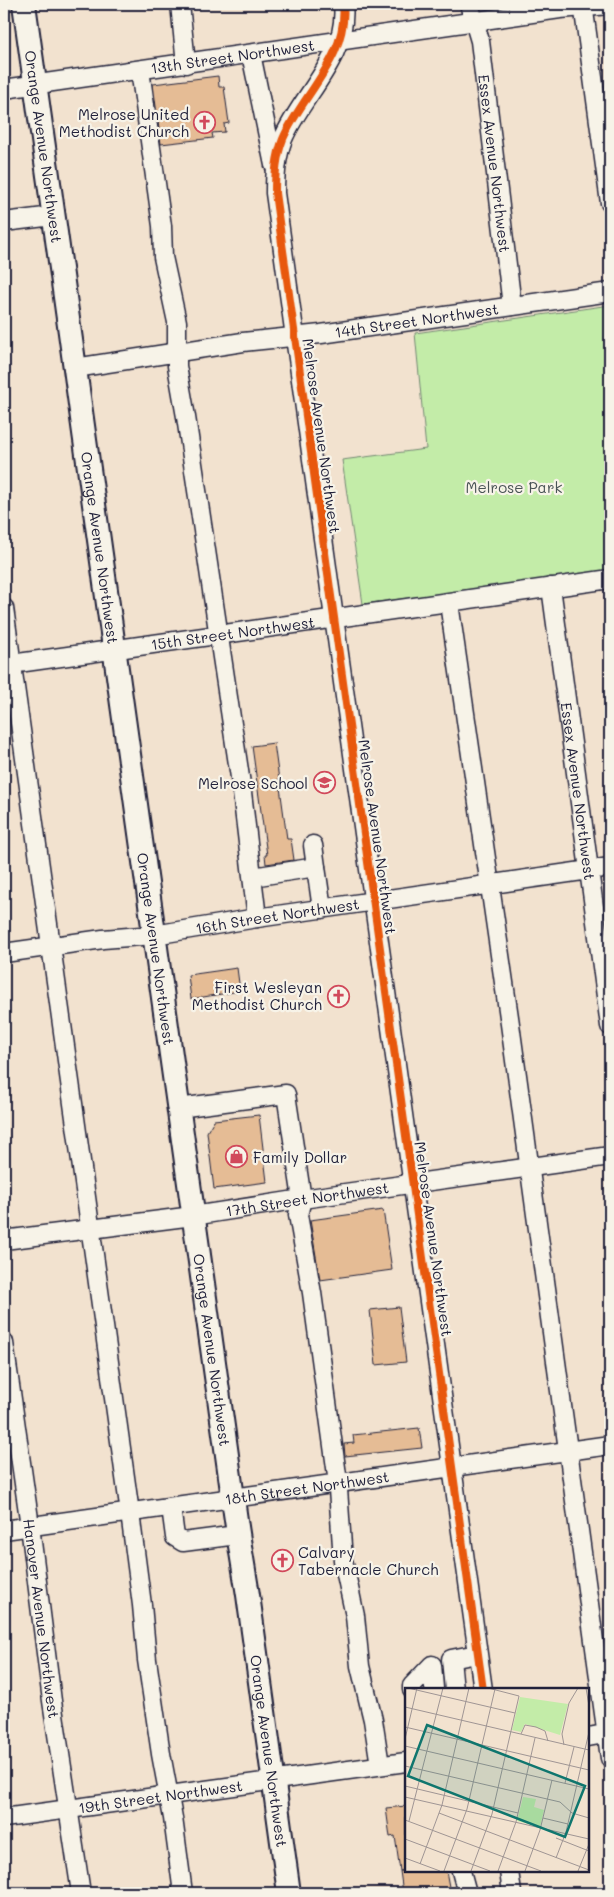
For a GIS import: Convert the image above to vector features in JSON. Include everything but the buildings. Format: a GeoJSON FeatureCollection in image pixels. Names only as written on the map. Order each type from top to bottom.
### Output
{"type":"FeatureCollection","features":[{"type":"Feature","properties":{"kind":"main road","name":"Orange Avenue Northwest"},"geometry":{"type":"LineString","coordinates":[[24,4],[237,1535],[247,1593],[260,1699],[289,1893]]}},
{"type":"Feature","properties":{"kind":"street"},"geometry":{"type":"LineString","coordinates":[[180,4],[186,64]]}},
{"type":"Feature","properties":{"kind":"street","name":"Melrose Avenue Northwest"},"geometry":{"type":"LineString","coordinates":[[343,4],[343,24],[339,42],[329,64],[283,140],[275,170],[275,193],[483,1688]]}},
{"type":"Feature","properties":{"kind":"street","name":"Essex Avenue Northwest"},"geometry":{"type":"LineString","coordinates":[[469,4],[480,41],[512,306]]}},
{"type":"Feature","properties":{"kind":"street","name":"13th Street Northwest"},"geometry":{"type":"LineString","coordinates":[[4,89],[583,6],[610,5]]}},
{"type":"Feature","properties":{"kind":"street"},"geometry":{"type":"LineString","coordinates":[[583,6],[610,204]]}},
{"type":"Feature","properties":{"kind":"street"},"geometry":{"type":"LineString","coordinates":[[251,54],[275,170]]}},
{"type":"Feature","properties":{"kind":"street"},"geometry":{"type":"LineString","coordinates":[[140,70],[162,226],[163,257],[177,322],[176,352],[241,784],[257,918]]}},
{"type":"Feature","properties":{"kind":"street"},"geometry":{"type":"LineString","coordinates":[[4,222],[53,216]]}},
{"type":"Feature","properties":{"kind":"street","name":"14th Street Northwest"},"geometry":{"type":"LineString","coordinates":[[75,368],[176,352],[610,292]]}},
{"type":"Feature","properties":{"kind":"street","name":"15th Street Northwest"},"geometry":{"type":"LineString","coordinates":[[8,664],[610,579]]}},
{"type":"Feature","properties":{"kind":"street","name":"Essex Avenue Northwest"},"geometry":{"type":"LineString","coordinates":[[551,588],[610,1026]]}},
{"type":"Feature","properties":{"kind":"street"},"geometry":{"type":"LineString","coordinates":[[449,603],[610,1758]]}},
{"type":"Feature","properties":{"kind":"street"},"geometry":{"type":"LineString","coordinates":[[4,608],[8,664],[72,1089],[130,1513],[147,1660],[183,1893]]}},
{"type":"Feature","properties":{"kind":"street"},"geometry":{"type":"LineString","coordinates":[[313,845],[322,909]]}},
{"type":"Feature","properties":{"kind":"street"},"geometry":{"type":"LineString","coordinates":[[260,876],[316,867]]}},
{"type":"Feature","properties":{"kind":"street","name":"16th Street Northwest"},"geometry":{"type":"LineString","coordinates":[[4,953],[103,939],[154,935],[257,918],[610,867]]}},
{"type":"Feature","properties":{"kind":"street"},"geometry":{"type":"LineString","coordinates":[[178,1108],[286,1094],[302,1198],[298,1216],[312,1293],[337,1483],[344,1560],[355,1616],[360,1666],[380,1765]]}},
{"type":"Feature","properties":{"kind":"street","name":"17th Street Northwest"},"geometry":{"type":"LineString","coordinates":[[4,1240],[193,1216],[302,1198],[529,1169],[610,1156]]}},
{"type":"Feature","properties":{"kind":"street","name":"Hanover Avenue Northwest"},"geometry":{"type":"LineString","coordinates":[[4,1343],[30,1526],[52,1702],[81,1893]]}},
{"type":"Feature","properties":{"kind":"street","name":"18th Street Northwest"},"geometry":{"type":"LineString","coordinates":[[4,1530],[610,1445]]}},
{"type":"Feature","properties":{"kind":"street"},"geometry":{"type":"LineString","coordinates":[[171,1507],[175,1538],[183,1542],[237,1535]]}},
{"type":"Feature","properties":{"kind":"street"},"geometry":{"type":"LineString","coordinates":[[412,1688],[432,1665],[477,1654]]}},
{"type":"Feature","properties":{"kind":"street"},"geometry":{"type":"LineString","coordinates":[[451,1659],[454,1688]]}},
{"type":"Feature","properties":{"kind":"street"},"geometry":{"type":"LineString","coordinates":[[432,1665],[434,1688]]}},
{"type":"Feature","properties":{"kind":"street"},"geometry":{"type":"LineString","coordinates":[[589,1736],[608,1734]]}},
{"type":"Feature","properties":{"kind":"street","name":"19th Street Northwest"},"geometry":{"type":"LineString","coordinates":[[4,1818],[405,1762]]}},
{"type":"Feature","properties":{"kind":"street"},"geometry":{"type":"LineString","coordinates":[[452,1872],[453,1893]]}},
{"type":"Feature","properties":{"kind":"street"},"geometry":{"type":"LineString","coordinates":[[461,1872],[467,1893]]}},
{"type":"Feature","properties":{"kind":"street"},"geometry":{"type":"LineString","coordinates":[[509,1872],[511,1893]]}},
{"type":"Feature","properties":{"kind":"green space","name":"Melrose Park"},"geometry":{"type":"Polygon","coordinates":[[[610,305],[610,571],[363,604],[342,460],[426,449],[415,333],[610,305]]]}},
{"type":"Feature","properties":{"kind":"cycle path"},"geometry":{"type":"LineString","coordinates":[[343,4],[343,23],[339,41],[332,58],[291,122],[283,139],[276,166],[275,193],[483,1688]]}},
{"type":"Feature","properties":{"kind":"place","name":"Melrose United Methodist Church"},"geometry":{"type":"Point","coordinates":[205,123]}},
{"type":"Feature","properties":{"kind":"place","name":"Melrose School"},"geometry":{"type":"Point","coordinates":[324,783]}},
{"type":"Feature","properties":{"kind":"place","name":"First Wesleyan Methodist Church"},"geometry":{"type":"Point","coordinates":[338,996]}},
{"type":"Feature","properties":{"kind":"place","name":"Family Dollar"},"geometry":{"type":"Point","coordinates":[237,1157]}},
{"type":"Feature","properties":{"kind":"place","name":"Calvary Tabernacle Church"},"geometry":{"type":"Point","coordinates":[282,1561]}}]}
